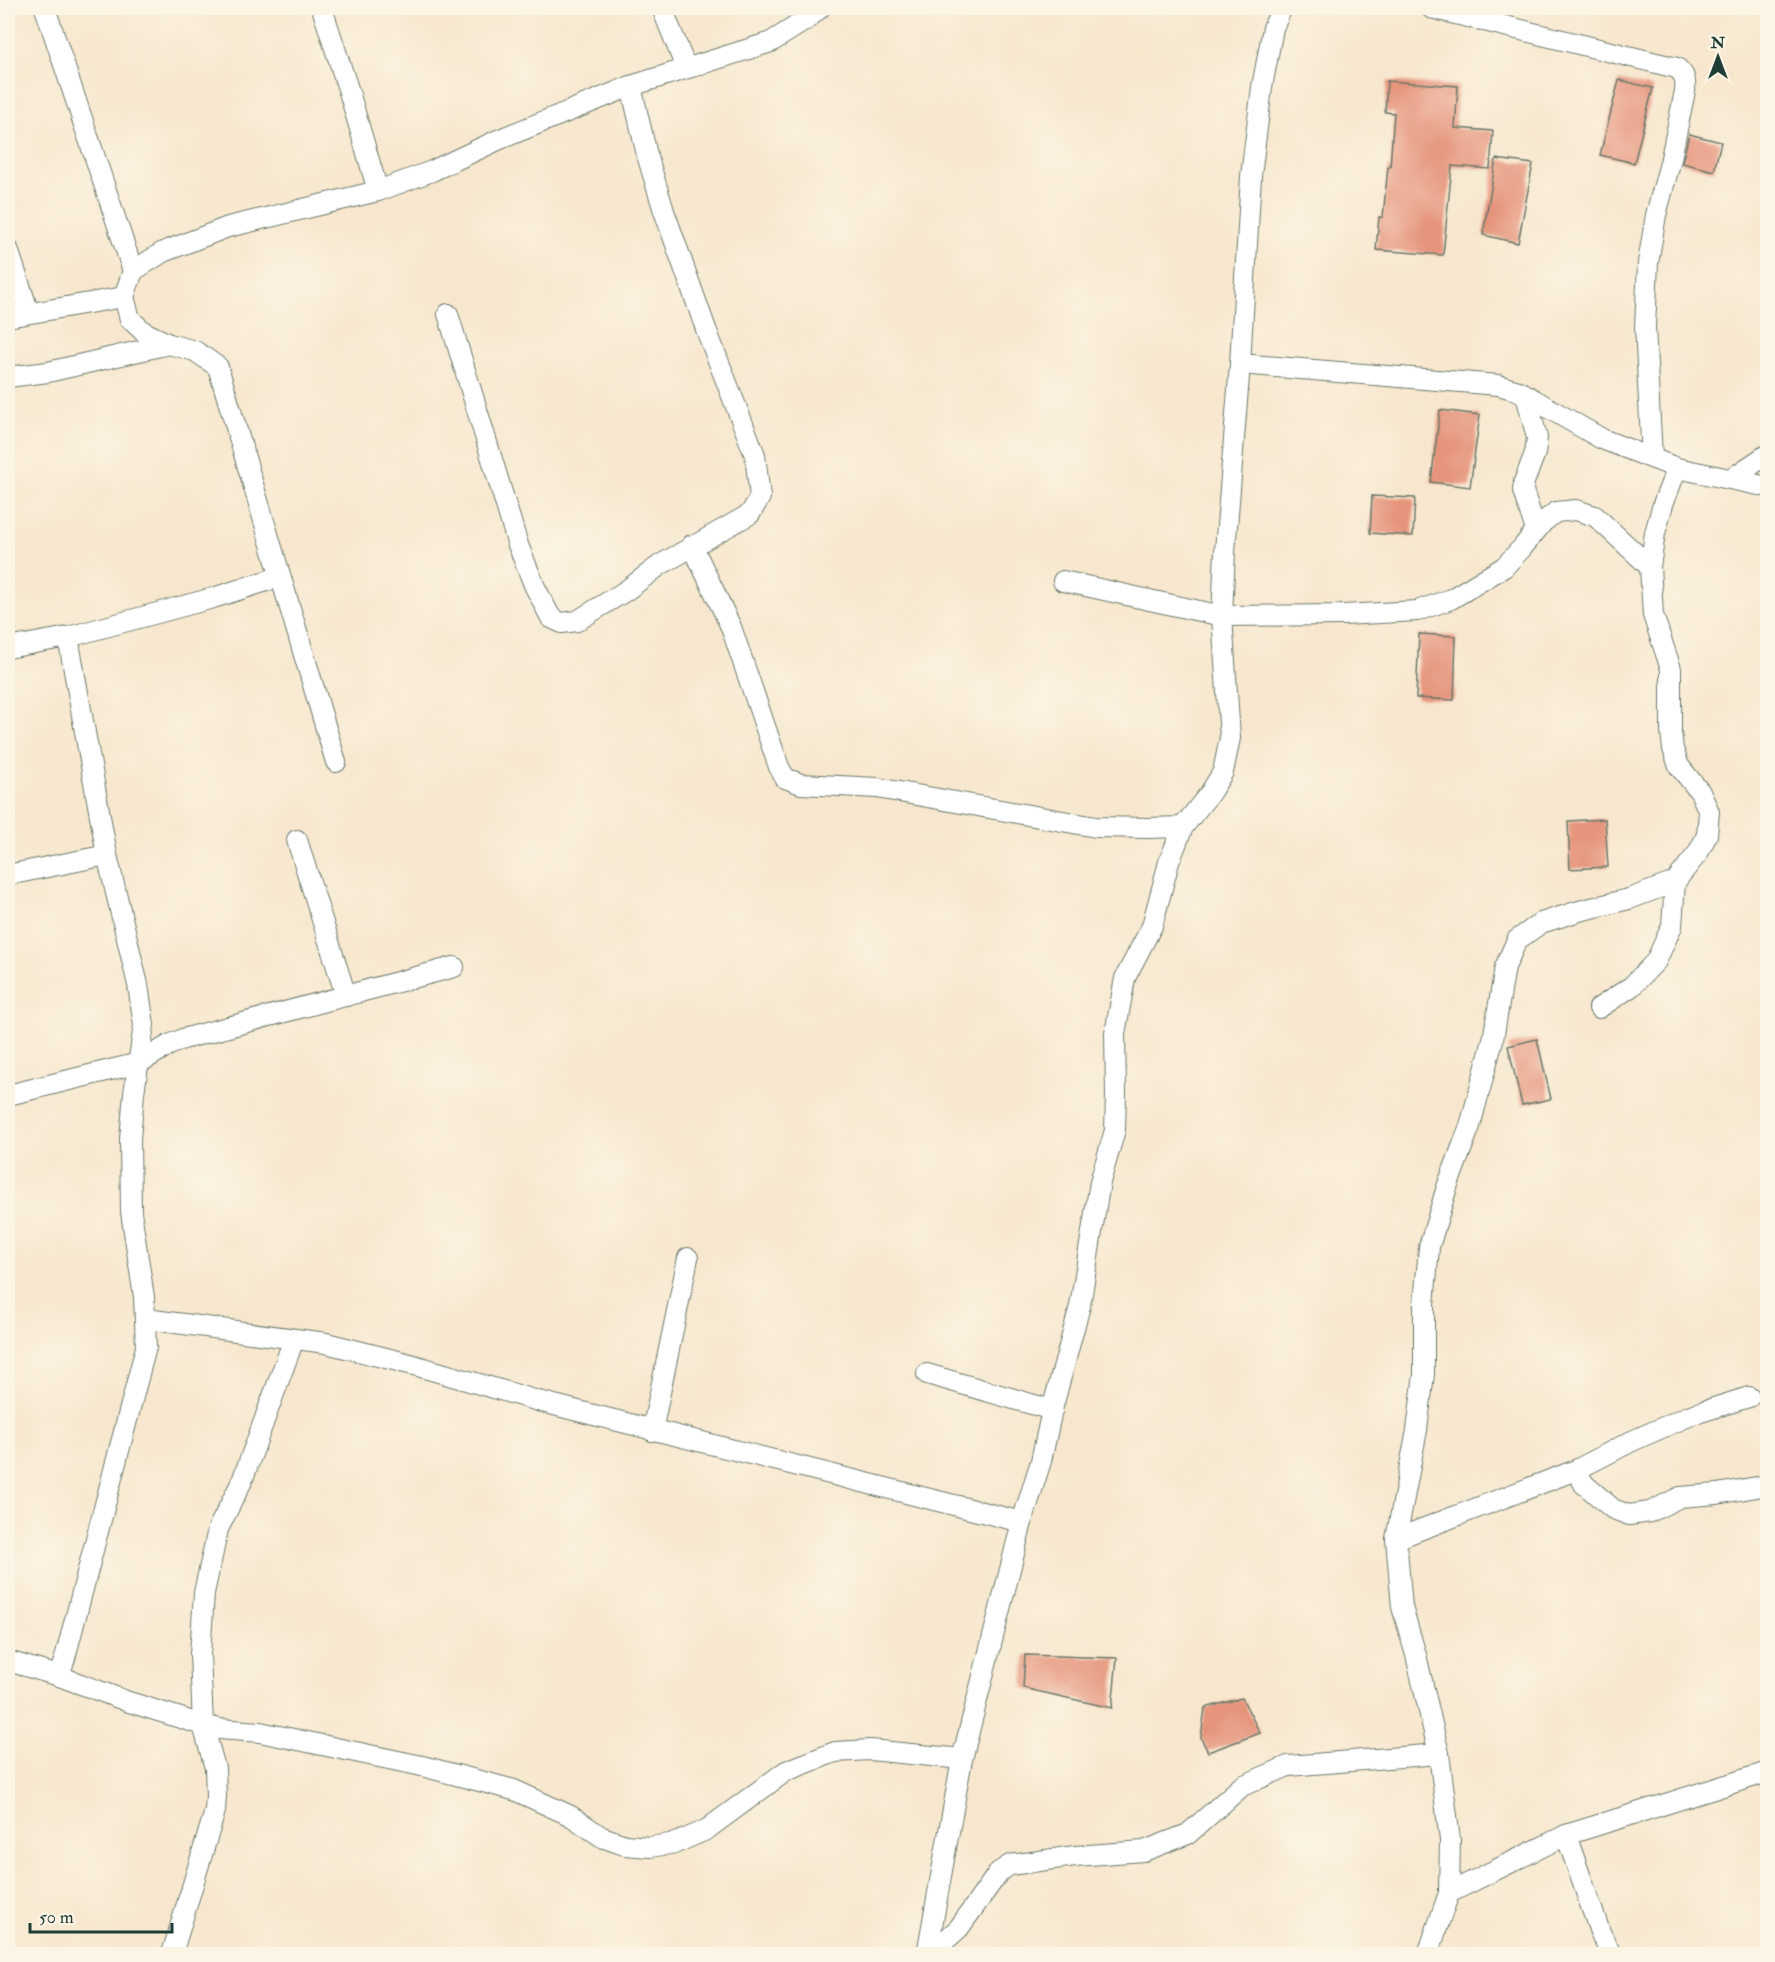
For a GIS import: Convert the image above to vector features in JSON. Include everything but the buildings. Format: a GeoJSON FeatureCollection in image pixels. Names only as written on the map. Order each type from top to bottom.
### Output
{"type":"FeatureCollection","features":[{"type":"Feature","properties":{"kind":"street"},"geometry":{"type":"LineString","coordinates":[[45,8],[133,271],[124,297],[129,319],[144,332],[169,344],[195,351],[218,367],[336,762]]}},
{"type":"Feature","properties":{"kind":"street"},"geometry":{"type":"LineString","coordinates":[[322,8],[378,191]]}},
{"type":"Feature","properties":{"kind":"street"},"geometry":{"type":"LineString","coordinates":[[662,8],[686,68]]}},
{"type":"Feature","properties":{"kind":"street"},"geometry":{"type":"LineString","coordinates":[[133,271],[163,252],[228,227],[378,191],[432,171],[500,139],[631,86],[771,42],[806,20],[820,8]]}},
{"type":"Feature","properties":{"kind":"street"},"geometry":{"type":"LineString","coordinates":[[928,1954],[962,1760],[1080,1306],[1100,1182],[1115,1130],[1115,1035],[1125,978],[1152,926],[1169,862],[1183,826],[1210,793],[1223,772],[1230,738],[1222,616],[1224,551],[1240,364],[1251,176],[1272,28],[1282,8]]}},
{"type":"Feature","properties":{"kind":"street"},"geometry":{"type":"LineString","coordinates":[[1431,8],[1677,68],[1683,73],[1686,80],[1685,91],[1656,215],[1648,263],[1645,327],[1652,458]]}},
{"type":"Feature","properties":{"kind":"street"},"geometry":{"type":"LineString","coordinates":[[448,314],[518,545],[535,587],[551,618],[562,623],[577,621],[692,545],[750,514],[760,497],[755,455],[707,332],[664,211],[647,155],[631,86]]}},
{"type":"Feature","properties":{"kind":"street"},"geometry":{"type":"LineString","coordinates":[[8,249],[29,313]]}},
{"type":"Feature","properties":{"kind":"street"},"geometry":{"type":"LineString","coordinates":[[8,317],[124,297]]}},
{"type":"Feature","properties":{"kind":"street"},"geometry":{"type":"LineString","coordinates":[[8,377],[48,372],[169,344]]}},
{"type":"Feature","properties":{"kind":"street"},"geometry":{"type":"LineString","coordinates":[[1240,364],[1498,385],[1519,391],[1602,439],[1677,468],[1767,487]]}},
{"type":"Feature","properties":{"kind":"street"},"geometry":{"type":"LineString","coordinates":[[1526,395],[1537,438],[1535,453],[1523,491],[1536,530]]}},
{"type":"Feature","properties":{"kind":"street"},"geometry":{"type":"LineString","coordinates":[[1732,478],[1767,454]]}},
{"type":"Feature","properties":{"kind":"street"},"geometry":{"type":"LineString","coordinates":[[1428,1954],[1449,1893],[1450,1840],[1439,1754],[1416,1655],[1402,1607],[1396,1539],[1417,1430],[1424,1374],[1424,1304],[1429,1247],[1447,1186],[1470,1126],[1493,1040],[1505,967],[1518,940],[1541,923],[1629,899],[1675,882],[1698,853],[1707,835],[1709,812],[1700,792],[1679,766],[1673,749],[1671,669],[1653,615],[1650,567],[1663,504],[1677,468]]}},
{"type":"Feature","properties":{"kind":"street"},"geometry":{"type":"LineString","coordinates":[[1063,581],[1222,616],[1343,615],[1417,611],[1451,599],[1504,567],[1543,522],[1556,512],[1576,510],[1595,516],[1650,567]]}},
{"type":"Feature","properties":{"kind":"street"},"geometry":{"type":"LineString","coordinates":[[692,545],[731,627],[779,768],[785,778],[801,783],[877,788],[1096,827],[1183,826]]}},
{"type":"Feature","properties":{"kind":"street"},"geometry":{"type":"LineString","coordinates":[[8,648],[68,638],[213,598],[279,577]]}},
{"type":"Feature","properties":{"kind":"street"},"geometry":{"type":"LineString","coordinates":[[59,1676],[146,1347],[144,1297],[131,1212],[130,1139],[144,1025],[138,986],[107,855],[68,638]]}},
{"type":"Feature","properties":{"kind":"street"},"geometry":{"type":"LineString","coordinates":[[297,840],[346,996]]}},
{"type":"Feature","properties":{"kind":"street"},"geometry":{"type":"LineString","coordinates":[[8,875],[107,855]]}},
{"type":"Feature","properties":{"kind":"street"},"geometry":{"type":"LineString","coordinates":[[1599,1008],[1632,986],[1656,961],[1672,926],[1675,882]]}},
{"type":"Feature","properties":{"kind":"street"},"geometry":{"type":"LineString","coordinates":[[8,1095],[139,1063],[183,1039],[454,967]]}},
{"type":"Feature","properties":{"kind":"street"},"geometry":{"type":"LineString","coordinates":[[652,1431],[688,1258]]}},
{"type":"Feature","properties":{"kind":"street"},"geometry":{"type":"LineString","coordinates":[[146,1319],[326,1343],[652,1431],[1022,1522]]}},
{"type":"Feature","properties":{"kind":"street"},"geometry":{"type":"LineString","coordinates":[[172,1954],[214,1811],[216,1796],[215,1768],[203,1725],[200,1656],[204,1593],[210,1560],[218,1529],[242,1481],[294,1339]]}},
{"type":"Feature","properties":{"kind":"street"},"geometry":{"type":"LineString","coordinates":[[927,1374],[1052,1410]]}},
{"type":"Feature","properties":{"kind":"street"},"geometry":{"type":"LineString","coordinates":[[1396,1539],[1576,1470],[1632,1441],[1691,1415],[1749,1397]]}},
{"type":"Feature","properties":{"kind":"street"},"geometry":{"type":"LineString","coordinates":[[1576,1470],[1584,1484],[1612,1509],[1629,1515],[1650,1512],[1680,1497],[1717,1494],[1767,1485]]}},
{"type":"Feature","properties":{"kind":"street"},"geometry":{"type":"LineString","coordinates":[[8,1661],[203,1725],[219,1729],[260,1732],[422,1766],[514,1790],[571,1816],[602,1837],[625,1845],[650,1847],[676,1843],[706,1830],[786,1771],[835,1752],[870,1750],[962,1760]]}},
{"type":"Feature","properties":{"kind":"street"},"geometry":{"type":"LineString","coordinates":[[928,1954],[958,1928],[999,1872],[1010,1865],[1075,1856],[1144,1851],[1188,1834],[1242,1786],[1288,1766],[1439,1754]]}},
{"type":"Feature","properties":{"kind":"street"},"geometry":{"type":"LineString","coordinates":[[1449,1893],[1566,1835],[1767,1772]]}},
{"type":"Feature","properties":{"kind":"street"},"geometry":{"type":"LineString","coordinates":[[1566,1835],[1600,1932],[1611,1954]]}}]}
